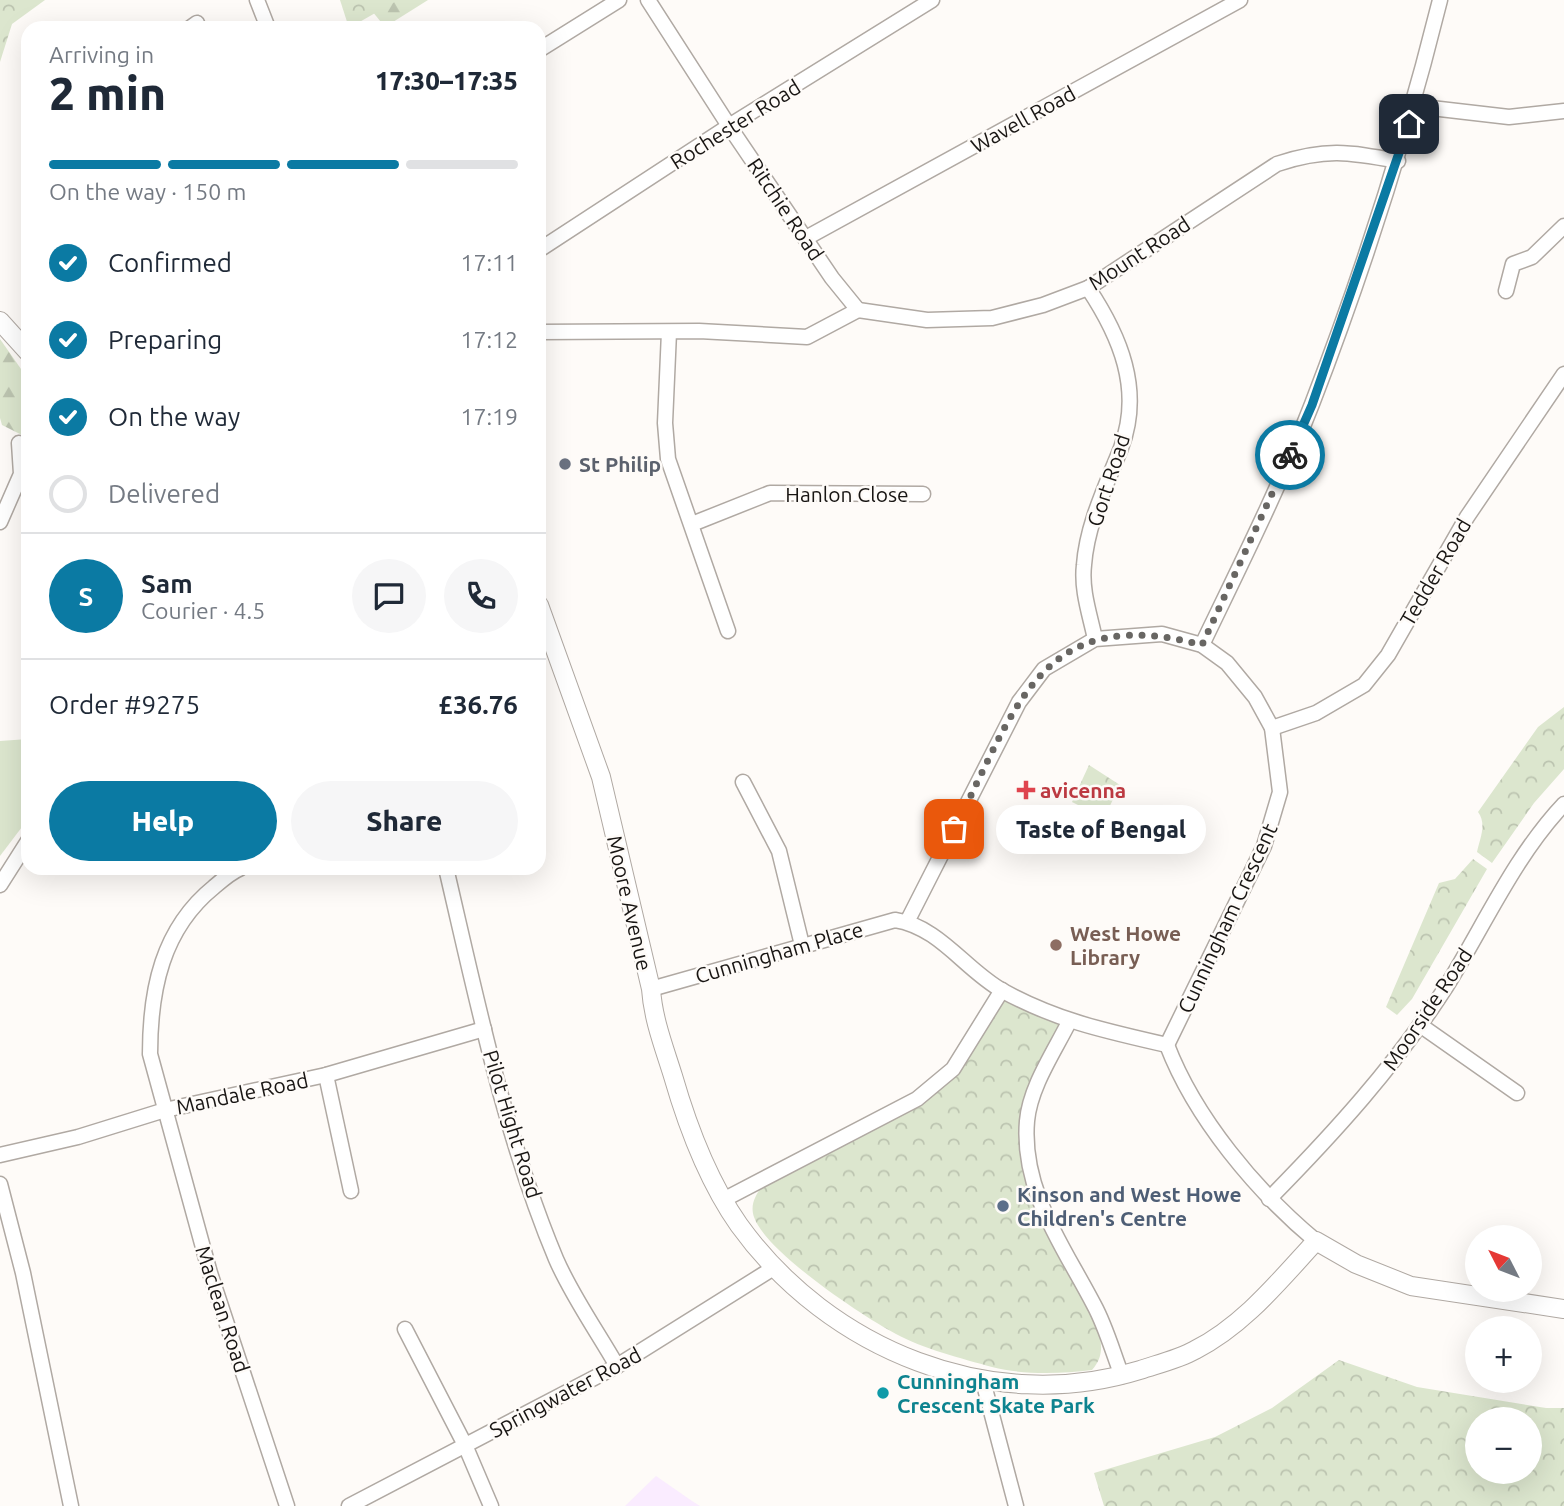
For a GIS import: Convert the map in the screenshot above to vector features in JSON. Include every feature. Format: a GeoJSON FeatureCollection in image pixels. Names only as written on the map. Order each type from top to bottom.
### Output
{"type":"FeatureCollection","features":[{"type":"Feature","properties":{"kind":"street"},"geometry":{"type":"LineString","coordinates":[[257,0],[265,21]]}},
{"type":"Feature","properties":{"kind":"street"},"geometry":{"type":"LineString","coordinates":[[546,46],[618,0]]}},
{"type":"Feature","properties":{"kind":"street","name":"Ritchie Road"},"geometry":{"type":"LineString","coordinates":[[648,0],[832,278],[859,310]]}},
{"type":"Feature","properties":{"kind":"street","name":"Rochester Road"},"geometry":{"type":"LineString","coordinates":[[546,245],[729,126],[932,0]]}},
{"type":"Feature","properties":{"kind":"street","name":"Wavell Road"},"geometry":{"type":"LineString","coordinates":[[806,238],[1240,0]]}},
{"type":"Feature","properties":{"kind":"street"},"geometry":{"type":"LineString","coordinates":[[1202,645],[1259,526],[1312,405],[1398,161],[1440,0]]}},
{"type":"Feature","properties":{"kind":"street"},"geometry":{"type":"LineString","coordinates":[[1414,106],[1508,117],[1564,111]]}},
{"type":"Feature","properties":{"kind":"street","name":"Mount Road"},"geometry":{"type":"LineString","coordinates":[[859,310],[927,320],[992,318],[1043,305],[1088,288],[1277,164],[1307,154],[1343,151],[1398,161]]}},
{"type":"Feature","properties":{"kind":"street"},"geometry":{"type":"LineString","coordinates":[[1506,290],[1513,264],[1532,257],[1564,226]]}},
{"type":"Feature","properties":{"kind":"street","name":"Gort Road"},"geometry":{"type":"LineString","coordinates":[[1088,288],[1110,321],[1124,351],[1129,413],[1122,446],[1104,486],[1083,565],[1085,595],[1095,639]]}},
{"type":"Feature","properties":{"kind":"street"},"geometry":{"type":"LineString","coordinates":[[546,332],[669,332],[807,337],[859,310]]}},
{"type":"Feature","properties":{"kind":"street"},"geometry":{"type":"LineString","coordinates":[[0,321],[21,344]]}},
{"type":"Feature","properties":{"kind":"street"},"geometry":{"type":"LineString","coordinates":[[669,332],[665,423],[668,458],[729,631]]}},
{"type":"Feature","properties":{"kind":"street","name":"Tedder Road"},"geometry":{"type":"LineString","coordinates":[[1272,728],[1316,713],[1364,685],[1388,655],[1408,615],[1481,495],[1564,374]]}},
{"type":"Feature","properties":{"kind":"street"},"geometry":{"type":"LineString","coordinates":[[0,522],[21,474],[19,443]]}},
{"type":"Feature","properties":{"kind":"street","name":"Hanlon Close"},"geometry":{"type":"LineString","coordinates":[[692,524],[771,493],[923,494]]}},
{"type":"Feature","properties":{"kind":"street","name":"Moore Avenue"},"geometry":{"type":"LineString","coordinates":[[546,625],[601,778],[651,989],[653,1011],[681,1102],[723,1200],[775,1267],[836,1318],[873,1340],[948,1372],[983,1381],[1065,1386],[1122,1376],[1194,1351],[1229,1328],[1261,1301],[1316,1241]]}},
{"type":"Feature","properties":{"kind":"street","name":"Cunningham Crescent"},"geometry":{"type":"LineString","coordinates":[[907,922],[1019,702],[1044,669],[1095,639],[1162,634],[1202,645],[1227,663],[1255,697],[1272,728],[1280,772],[1276,811],[1249,879],[1167,1045]]}},
{"type":"Feature","properties":{"kind":"street"},"geometry":{"type":"LineString","coordinates":[[743,782],[779,851],[802,945]]}},
{"type":"Feature","properties":{"kind":"street","name":"Moorside Road"},"geometry":{"type":"LineString","coordinates":[[1269,1199],[1348,1118],[1420,1025],[1539,830],[1564,804]]}},
{"type":"Feature","properties":{"kind":"street"},"geometry":{"type":"LineString","coordinates":[[0,885],[21,852]]}},
{"type":"Feature","properties":{"kind":"street"},"geometry":{"type":"LineString","coordinates":[[165,1110],[150,1054],[150,1018],[157,971],[170,941],[194,903],[232,875]]}},
{"type":"Feature","properties":{"kind":"street","name":"Pilot Hight Road"},"geometry":{"type":"LineString","coordinates":[[448,875],[484,1028],[519,1152],[557,1260],[617,1366]]}},
{"type":"Feature","properties":{"kind":"street"},"geometry":{"type":"LineString","coordinates":[[907,922],[933,935],[1002,990],[1069,1022],[1167,1045],[1174,1065],[1199,1107],[1269,1199],[1316,1241],[1356,1264],[1411,1286],[1564,1309]]}},
{"type":"Feature","properties":{"kind":"street","name":"Cunningham Place"},"geometry":{"type":"LineString","coordinates":[[651,989],[883,923],[907,922]]}},
{"type":"Feature","properties":{"kind":"street"},"geometry":{"type":"LineString","coordinates":[[723,1200],[917,1099],[953,1069],[1002,990]]}},
{"type":"Feature","properties":{"kind":"street"},"geometry":{"type":"LineString","coordinates":[[1069,1022],[1040,1079],[1027,1119],[1027,1152],[1038,1197],[1096,1308],[1122,1376]]}},
{"type":"Feature","properties":{"kind":"street"},"geometry":{"type":"LineString","coordinates":[[1420,1025],[1517,1093]]}},
{"type":"Feature","properties":{"kind":"street","name":"Mandale Road"},"geometry":{"type":"LineString","coordinates":[[0,1155],[78,1137],[165,1110],[326,1075],[484,1028]]}},
{"type":"Feature","properties":{"kind":"street"},"geometry":{"type":"LineString","coordinates":[[326,1075],[351,1191]]}},
{"type":"Feature","properties":{"kind":"street","name":"Maclean Road"},"geometry":{"type":"LineString","coordinates":[[165,1110],[210,1273],[287,1506]]}},
{"type":"Feature","properties":{"kind":"street"},"geometry":{"type":"LineString","coordinates":[[0,1184],[23,1273],[71,1506]]}},
{"type":"Feature","properties":{"kind":"street","name":"Springwater Road"},"geometry":{"type":"LineString","coordinates":[[349,1506],[617,1366],[775,1267]]}},
{"type":"Feature","properties":{"kind":"street"},"geometry":{"type":"LineString","coordinates":[[405,1329],[465,1445],[491,1506]]}},
{"type":"Feature","properties":{"kind":"street"},"geometry":{"type":"LineString","coordinates":[[983,1381],[1016,1506]]}},
{"type":"Feature","properties":{"kind":"shaded area"},"geometry":{"type":"Polygon","coordinates":[[[656,1476],[692,1501],[700,1506],[625,1506],[656,1476]]]}},
{"type":"Feature","properties":{"kind":"green space"},"geometry":{"type":"Polygon","coordinates":[[[0,0],[45,0],[12,24],[0,62],[0,0]]]}},
{"type":"Feature","properties":{"kind":"green space"},"geometry":{"type":"Polygon","coordinates":[[[340,0],[398,0],[361,21],[347,21],[340,0]]]}},
{"type":"Feature","properties":{"kind":"green space"},"geometry":{"type":"Polygon","coordinates":[[[363,0],[428,0],[395,21],[380,21],[363,0]]]}},
{"type":"Feature","properties":{"kind":"green space"},"geometry":{"type":"Polygon","coordinates":[[[0,339],[21,369],[21,434],[2,425],[0,339]]]}},
{"type":"Feature","properties":{"kind":"green space"},"geometry":{"type":"Polygon","coordinates":[[[1564,707],[1564,769],[1534,803],[1492,863],[1477,852],[1482,826],[1478,812],[1538,727],[1564,707]]]}},
{"type":"Feature","properties":{"kind":"green space"},"geometry":{"type":"Polygon","coordinates":[[[21,740],[21,828],[0,856],[0,741],[21,740]]]}},
{"type":"Feature","properties":{"kind":"green space"},"geometry":{"type":"Polygon","coordinates":[[[1089,765],[1120,785],[1104,818],[1072,802],[1089,765]]]}},
{"type":"Feature","properties":{"kind":"green space"},"geometry":{"type":"Polygon","coordinates":[[[1473,859],[1487,869],[1412,999],[1397,1015],[1386,1007],[1439,883],[1455,879],[1473,859]]]}},
{"type":"Feature","properties":{"kind":"green space"},"geometry":{"type":"Polygon","coordinates":[[[1002,990],[1069,1022],[1040,1079],[1027,1152],[1095,1318],[1101,1351],[1092,1370],[1042,1373],[1004,1370],[943,1353],[906,1339],[861,1313],[795,1265],[762,1231],[753,1213],[754,1201],[761,1187],[953,1069],[1002,990]]]}},
{"type":"Feature","properties":{"kind":"green space"},"geometry":{"type":"Polygon","coordinates":[[[1339,1360],[1417,1387],[1540,1407],[1465,1407],[1465,1484],[1542,1484],[1542,1407],[1564,1408],[1564,1506],[1104,1506],[1094,1473],[1215,1437],[1272,1408],[1339,1360]]]}},
{"type":"Feature","properties":{"kind":"way so far"},"geometry":{"type":"LineString","coordinates":[[954,829],[1019,702],[1044,669],[1067,653],[1095,639],[1162,634],[1202,645],[1290,455]]}},
{"type":"Feature","properties":{"kind":"place","name":"St Philip"},"geometry":{"type":"Point","coordinates":[565,464]}},
{"type":"Feature","properties":{"kind":"place","name":"avicenna"},"geometry":{"type":"Point","coordinates":[1026,790]}},
{"type":"Feature","properties":{"kind":"place","name":"Taste of Bengal"},"geometry":{"type":"Point","coordinates":[954,829]}},
{"type":"Feature","properties":{"kind":"place","name":"West Howe Library"},"geometry":{"type":"Point","coordinates":[1056,945]}},
{"type":"Feature","properties":{"kind":"place","name":"Kinson and West Howe Children's Centre"},"geometry":{"type":"Point","coordinates":[1003,1206]}},
{"type":"Feature","properties":{"kind":"place","name":"Cunningham Crescent Skate Park"},"geometry":{"type":"Point","coordinates":[883,1393]}},
{"type":"Feature","properties":{"kind":"route"},"geometry":{"type":"LineString","coordinates":[[1290,455],[1312,405],[1409,124]]}}]}
